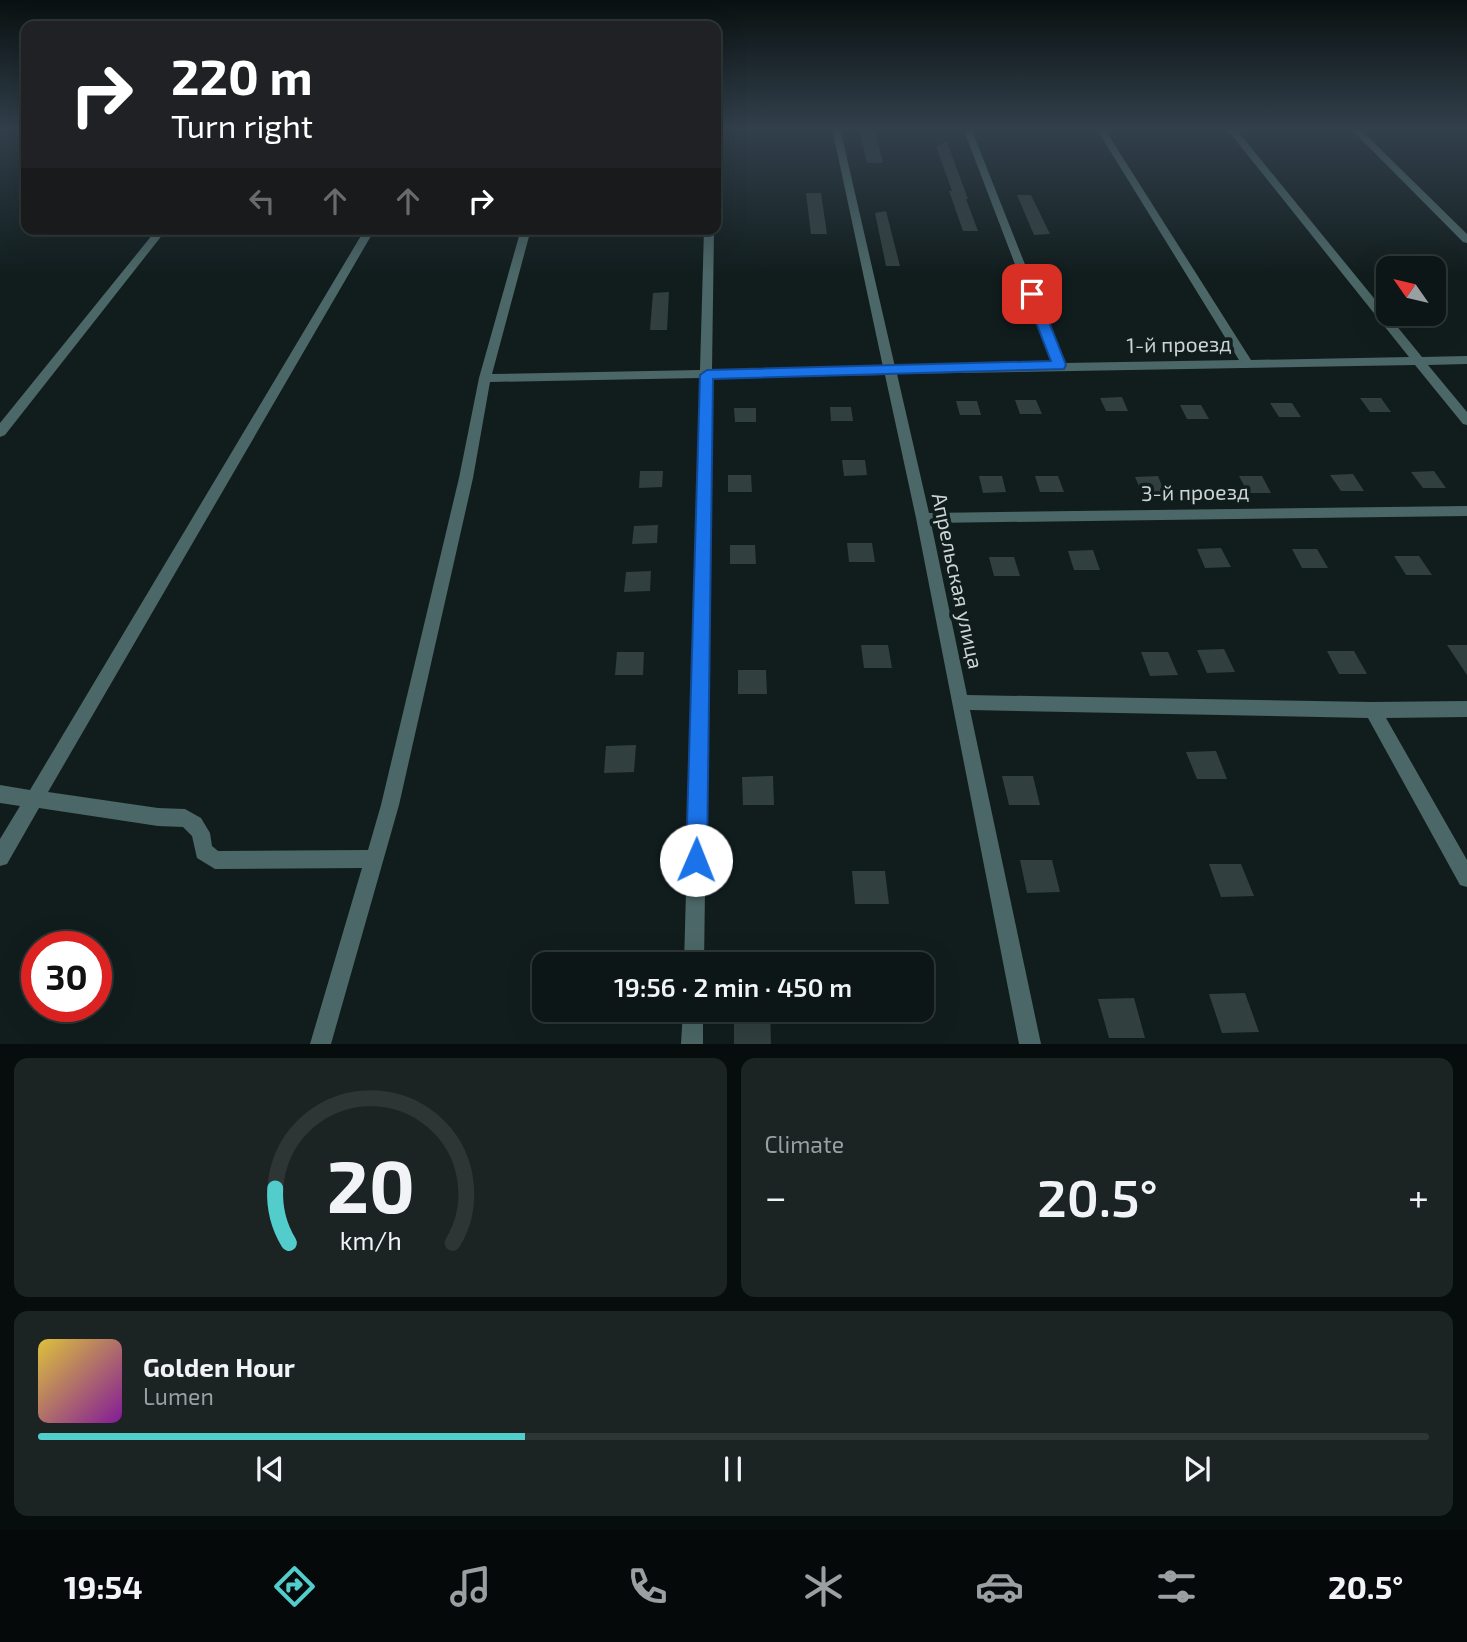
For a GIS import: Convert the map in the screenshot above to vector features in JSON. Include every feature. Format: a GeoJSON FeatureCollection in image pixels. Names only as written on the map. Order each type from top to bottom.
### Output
{"type":"FeatureCollection","features":[{"type":"Feature","properties":{"kind":"street","name":"Апрельская улица"},"geometry":{"type":"LineString","coordinates":[[847,177],[923,518],[1030,1044]]}},
{"type":"Feature","properties":{"kind":"street"},"geometry":{"type":"LineString","coordinates":[[986,177],[1059,365]]}},
{"type":"Feature","properties":{"kind":"street"},"geometry":{"type":"LineString","coordinates":[[1130,177],[1247,363]]}},
{"type":"Feature","properties":{"kind":"street"},"geometry":{"type":"LineString","coordinates":[[1269,177],[1467,421]]}},
{"type":"Feature","properties":{"kind":"street"},"geometry":{"type":"LineString","coordinates":[[1403,177],[1467,240]]}},
{"type":"Feature","properties":{"kind":"street"},"geometry":{"type":"LineString","coordinates":[[0,432],[157,235]]}},
{"type":"Feature","properties":{"kind":"street"},"geometry":{"type":"LineString","coordinates":[[0,857],[366,235]]}},
{"type":"Feature","properties":{"kind":"street"},"geometry":{"type":"LineString","coordinates":[[320,1044],[396,779],[466,478],[485,378],[524,235]]}},
{"type":"Feature","properties":{"kind":"street"},"geometry":{"type":"LineString","coordinates":[[694,952],[709,235]]}},
{"type":"Feature","properties":{"kind":"street","name":"1-й проезд"},"geometry":{"type":"LineString","coordinates":[[485,378],[891,371],[1059,365],[1467,360]]}},
{"type":"Feature","properties":{"kind":"street","name":"3-й проезд"},"geometry":{"type":"LineString","coordinates":[[923,518],[1467,511]]}},
{"type":"Feature","properties":{"kind":"street"},"geometry":{"type":"LineString","coordinates":[[960,702],[1373,710],[1467,709]]}},
{"type":"Feature","properties":{"kind":"street"},"geometry":{"type":"LineString","coordinates":[[1373,710],[1467,878]]}},
{"type":"Feature","properties":{"kind":"street"},"geometry":{"type":"LineString","coordinates":[[0,794],[158,817],[185,818],[195,824],[201,833],[204,851],[215,860],[374,859]]}},
{"type":"Feature","properties":{"kind":"street"},"geometry":{"type":"LineString","coordinates":[[692,1044],[693,1022]]}},
{"type":"Feature","properties":{"kind":"building"},"geometry":{"type":"Polygon","coordinates":[[[947,177],[960,177],[978,231],[963,231],[949,191],[952,191],[947,177]]]}},
{"type":"Feature","properties":{"kind":"building"},"geometry":{"type":"Polygon","coordinates":[[[806,193],[821,193],[827,234],[811,234],[806,193]]]}},
{"type":"Feature","properties":{"kind":"building"},"geometry":{"type":"Polygon","coordinates":[[[1017,195],[1031,195],[1050,234],[1034,235],[1017,195]]]}},
{"type":"Feature","properties":{"kind":"building"},"geometry":{"type":"Polygon","coordinates":[[[886,211],[900,266],[886,266],[875,213],[886,211]]]}},
{"type":"Feature","properties":{"kind":"building"},"geometry":{"type":"Polygon","coordinates":[[[669,292],[667,330],[650,330],[653,293],[669,292]]]}},
{"type":"Feature","properties":{"kind":"building"},"geometry":{"type":"Polygon","coordinates":[[[1122,397],[1128,411],[1106,411],[1100,398],[1122,397]]]}},
{"type":"Feature","properties":{"kind":"building"},"geometry":{"type":"Polygon","coordinates":[[[1360,398],[1381,398],[1391,412],[1370,412],[1360,398]]]}},
{"type":"Feature","properties":{"kind":"building"},"geometry":{"type":"Polygon","coordinates":[[[1015,400],[1036,400],[1042,414],[1020,414],[1015,400]]]}},
{"type":"Feature","properties":{"kind":"building"},"geometry":{"type":"Polygon","coordinates":[[[956,401],[977,401],[981,415],[960,415],[956,401]]]}},
{"type":"Feature","properties":{"kind":"building"},"geometry":{"type":"Polygon","coordinates":[[[1270,403],[1292,403],[1301,417],[1279,417],[1270,403]]]}},
{"type":"Feature","properties":{"kind":"building"},"geometry":{"type":"Polygon","coordinates":[[[1180,405],[1201,405],[1209,419],[1187,419],[1180,405]]]}},
{"type":"Feature","properties":{"kind":"building"},"geometry":{"type":"Polygon","coordinates":[[[830,407],[851,407],[853,421],[831,421],[830,407]]]}},
{"type":"Feature","properties":{"kind":"building"},"geometry":{"type":"Polygon","coordinates":[[[734,408],[756,408],[756,422],[735,422],[734,408]]]}},
{"type":"Feature","properties":{"kind":"building"},"geometry":{"type":"Polygon","coordinates":[[[842,460],[865,460],[867,475],[844,476],[842,460]]]}},
{"type":"Feature","properties":{"kind":"building"},"geometry":{"type":"Polygon","coordinates":[[[640,471],[663,471],[662,487],[639,488],[640,471]]]}},
{"type":"Feature","properties":{"kind":"building"},"geometry":{"type":"Polygon","coordinates":[[[1434,471],[1446,488],[1423,488],[1411,472],[1434,471]]]}},
{"type":"Feature","properties":{"kind":"building"},"geometry":{"type":"Polygon","coordinates":[[[1353,474],[1364,491],[1341,491],[1330,475],[1353,474]]]}},
{"type":"Feature","properties":{"kind":"building"},"geometry":{"type":"Polygon","coordinates":[[[728,475],[751,475],[752,492],[728,492],[728,475]]]}},
{"type":"Feature","properties":{"kind":"building"},"geometry":{"type":"Polygon","coordinates":[[[979,476],[1002,476],[1006,492],[983,493],[979,476]]]}},
{"type":"Feature","properties":{"kind":"building"},"geometry":{"type":"Polygon","coordinates":[[[1035,476],[1058,476],[1064,492],[1040,492],[1035,476]]]}},
{"type":"Feature","properties":{"kind":"building"},"geometry":{"type":"Polygon","coordinates":[[[1158,476],[1165,493],[1142,493],[1135,477],[1158,476]]]}},
{"type":"Feature","properties":{"kind":"building"},"geometry":{"type":"Polygon","coordinates":[[[1239,476],[1262,476],[1271,493],[1248,493],[1239,476]]]}},
{"type":"Feature","properties":{"kind":"building"},"geometry":{"type":"Polygon","coordinates":[[[658,525],[657,543],[632,544],[634,526],[658,525]]]}},
{"type":"Feature","properties":{"kind":"building"},"geometry":{"type":"Polygon","coordinates":[[[847,543],[872,543],[875,562],[849,562],[847,543]]]}},
{"type":"Feature","properties":{"kind":"building"},"geometry":{"type":"Polygon","coordinates":[[[730,545],[755,545],[756,564],[730,564],[730,545]]]}},
{"type":"Feature","properties":{"kind":"building"},"geometry":{"type":"Polygon","coordinates":[[[1221,548],[1231,567],[1205,568],[1197,549],[1221,548]]]}},
{"type":"Feature","properties":{"kind":"building"},"geometry":{"type":"Polygon","coordinates":[[[1292,549],[1317,549],[1328,568],[1302,568],[1292,549]]]}},
{"type":"Feature","properties":{"kind":"building"},"geometry":{"type":"Polygon","coordinates":[[[1093,550],[1100,570],[1074,570],[1068,551],[1093,550]]]}},
{"type":"Feature","properties":{"kind":"building"},"geometry":{"type":"Polygon","coordinates":[[[1394,556],[1419,556],[1432,575],[1406,575],[1394,556]]]}},
{"type":"Feature","properties":{"kind":"building"},"geometry":{"type":"Polygon","coordinates":[[[989,557],[1014,557],[1020,576],[994,576],[989,557]]]}},
{"type":"Feature","properties":{"kind":"building"},"geometry":{"type":"Polygon","coordinates":[[[651,571],[650,591],[624,592],[626,572],[651,571]]]}},
{"type":"Feature","properties":{"kind":"building"},"geometry":{"type":"Polygon","coordinates":[[[861,645],[888,645],[892,668],[864,668],[861,645]]]}},
{"type":"Feature","properties":{"kind":"building"},"geometry":{"type":"Polygon","coordinates":[[[1447,645],[1467,645],[1467,675],[1447,645]]]}},
{"type":"Feature","properties":{"kind":"building"},"geometry":{"type":"Polygon","coordinates":[[[1224,649],[1235,672],[1207,673],[1197,650],[1224,649]]]}},
{"type":"Feature","properties":{"kind":"building"},"geometry":{"type":"Polygon","coordinates":[[[1327,651],[1354,651],[1367,674],[1339,674],[1327,651]]]}},
{"type":"Feature","properties":{"kind":"building"},"geometry":{"type":"Polygon","coordinates":[[[617,652],[644,652],[643,675],[615,675],[617,652]]]}},
{"type":"Feature","properties":{"kind":"building"},"geometry":{"type":"Polygon","coordinates":[[[1141,652],[1168,652],[1178,675],[1150,676],[1141,652]]]}},
{"type":"Feature","properties":{"kind":"building"},"geometry":{"type":"Polygon","coordinates":[[[738,670],[766,670],[767,694],[738,694],[738,670]]]}},
{"type":"Feature","properties":{"kind":"building"},"geometry":{"type":"Polygon","coordinates":[[[636,745],[634,772],[604,773],[606,746],[636,745]]]}},
{"type":"Feature","properties":{"kind":"building"},"geometry":{"type":"Polygon","coordinates":[[[1216,751],[1227,779],[1197,779],[1186,752],[1216,751]]]}},
{"type":"Feature","properties":{"kind":"building"},"geometry":{"type":"Polygon","coordinates":[[[773,776],[774,805],[743,805],[742,777],[773,776]]]}},
{"type":"Feature","properties":{"kind":"building"},"geometry":{"type":"Polygon","coordinates":[[[1002,776],[1033,776],[1040,805],[1009,805],[1002,776]]]}},
{"type":"Feature","properties":{"kind":"building"},"geometry":{"type":"Polygon","coordinates":[[[1020,860],[1052,860],[1060,892],[1027,893],[1020,860]]]}},
{"type":"Feature","properties":{"kind":"building"},"geometry":{"type":"Polygon","coordinates":[[[1209,864],[1241,864],[1254,896],[1221,897],[1209,864]]]}},
{"type":"Feature","properties":{"kind":"building"},"geometry":{"type":"Polygon","coordinates":[[[852,871],[885,871],[889,904],[855,904],[852,871]]]}},
{"type":"Feature","properties":{"kind":"building"},"geometry":{"type":"Polygon","coordinates":[[[1245,993],[1259,1032],[1222,1033],[1209,994],[1245,993]]]}},
{"type":"Feature","properties":{"kind":"building"},"geometry":{"type":"Polygon","coordinates":[[[1134,998],[1145,1038],[1109,1038],[1098,999],[1134,998]]]}},
{"type":"Feature","properties":{"kind":"building"},"geometry":{"type":"Polygon","coordinates":[[[734,1022],[770,1022],[771,1044],[734,1044],[734,1022]]]}},
{"type":"Feature","properties":{"kind":"route"},"geometry":{"type":"LineString","coordinates":[[696,860],[707,375],[1059,365],[1032,294]]}}]}
